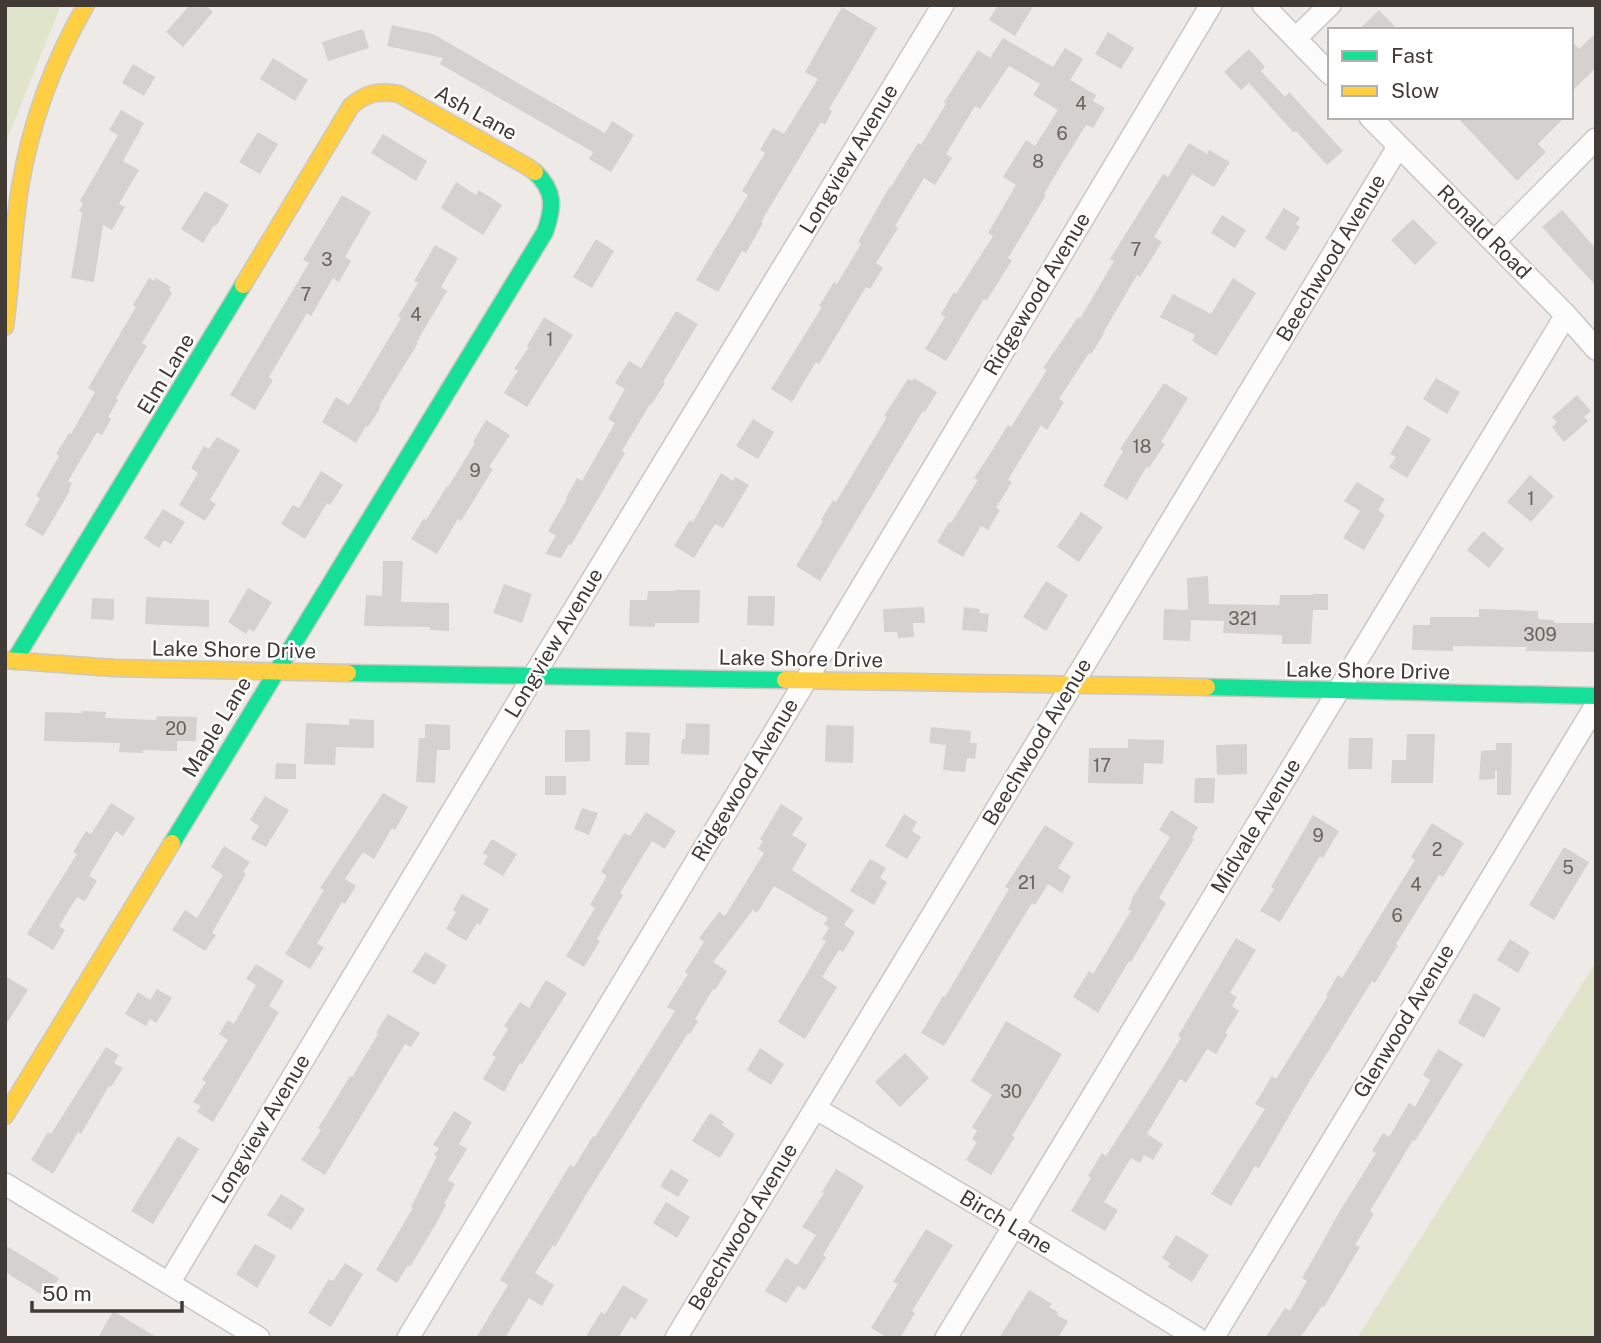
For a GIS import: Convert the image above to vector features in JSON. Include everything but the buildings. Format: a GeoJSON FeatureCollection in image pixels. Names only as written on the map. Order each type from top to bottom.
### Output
{"type":"FeatureCollection","features":[{"type":"Feature","properties":{"kind":"street"},"geometry":{"type":"LineString","coordinates":[[5,327],[20,184],[29,144],[55,65],[86,5]]}},
{"type":"Feature","properties":{"kind":"street","name":"Longview Avenue"},"geometry":{"type":"LineString","coordinates":[[169,1283],[533,677],[943,5]]}},
{"type":"Feature","properties":{"kind":"street","name":"Ridgewood Avenue"},"geometry":{"type":"LineString","coordinates":[[408,1338],[1211,5]]}},
{"type":"Feature","properties":{"kind":"street"},"geometry":{"type":"LineString","coordinates":[[1263,5],[1328,72]]}},
{"type":"Feature","properties":{"kind":"street"},"geometry":{"type":"LineString","coordinates":[[1296,38],[1329,5]]}},
{"type":"Feature","properties":{"kind":"street","name":"Ash Lane"},"geometry":{"type":"LineString","coordinates":[[351,106],[372,93],[386,91],[399,94],[539,175],[552,199],[551,215]]}},
{"type":"Feature","properties":{"kind":"street","name":"Elm Lane"},"geometry":{"type":"LineString","coordinates":[[10,661],[170,407],[351,106]]}},
{"type":"Feature","properties":{"kind":"street","name":"Ronald Road"},"geometry":{"type":"LineString","coordinates":[[1372,119],[1566,315],[1596,349]]}},
{"type":"Feature","properties":{"kind":"street"},"geometry":{"type":"LineString","coordinates":[[1494,242],[1596,139]]}},
{"type":"Feature","properties":{"kind":"street","name":"Beechwood Avenue"},"geometry":{"type":"LineString","coordinates":[[676,1338],[1398,147]]}},
{"type":"Feature","properties":{"kind":"street","name":"Maple Lane"},"geometry":{"type":"LineString","coordinates":[[5,1116],[545,232],[551,215]]}},
{"type":"Feature","properties":{"kind":"street","name":"Midvale Avenue"},"geometry":{"type":"LineString","coordinates":[[946,1338],[1566,315]]}},
{"type":"Feature","properties":{"kind":"street","name":"Lake Shore Drive"},"geometry":{"type":"LineString","coordinates":[[10,661],[114,668],[276,672],[1072,684],[1596,696]]}},
{"type":"Feature","properties":{"kind":"street","name":"Glenwood Avenue"},"geometry":{"type":"LineString","coordinates":[[1213,1338],[1596,705]]}},
{"type":"Feature","properties":{"kind":"street","name":"Birch Lane"},"geometry":{"type":"LineString","coordinates":[[815,1108],[1197,1338]]}},
{"type":"Feature","properties":{"kind":"street"},"geometry":{"type":"LineString","coordinates":[[5,1184],[259,1338]]}},
{"type":"Feature","properties":{"kind":"green space"},"geometry":{"type":"Polygon","coordinates":[[[5,5],[61,5],[5,144],[5,5]]]}},
{"type":"Feature","properties":{"kind":"green space"},"geometry":{"type":"Polygon","coordinates":[[[1596,962],[1596,1338],[1357,1338],[1596,962]]]}},
{"type":"Feature","properties":{"kind":"traffic: fast"},"geometry":{"type":"LineString","coordinates":[[172,843],[545,232],[551,200],[546,186],[535,172]]}},
{"type":"Feature","properties":{"kind":"traffic: fast"},"geometry":{"type":"LineString","coordinates":[[14,661],[243,285]]}},
{"type":"Feature","properties":{"kind":"traffic: fast"},"geometry":{"type":"LineString","coordinates":[[348,673],[785,680]]}},
{"type":"Feature","properties":{"kind":"traffic: fast"},"geometry":{"type":"LineString","coordinates":[[1207,687],[1596,696]]}},
{"type":"Feature","properties":{"kind":"traffic: slow"},"geometry":{"type":"LineString","coordinates":[[5,327],[20,187],[30,139],[63,48],[86,5]]}},
{"type":"Feature","properties":{"kind":"traffic: slow"},"geometry":{"type":"LineString","coordinates":[[243,285],[351,106],[368,95],[385,92],[399,94],[535,172]]}},
{"type":"Feature","properties":{"kind":"traffic: slow"},"geometry":{"type":"LineString","coordinates":[[5,660],[114,668],[348,673]]}},
{"type":"Feature","properties":{"kind":"traffic: slow"},"geometry":{"type":"LineString","coordinates":[[785,680],[1207,687]]}},
{"type":"Feature","properties":{"kind":"traffic: slow"},"geometry":{"type":"LineString","coordinates":[[5,1116],[172,843]]}}]}
